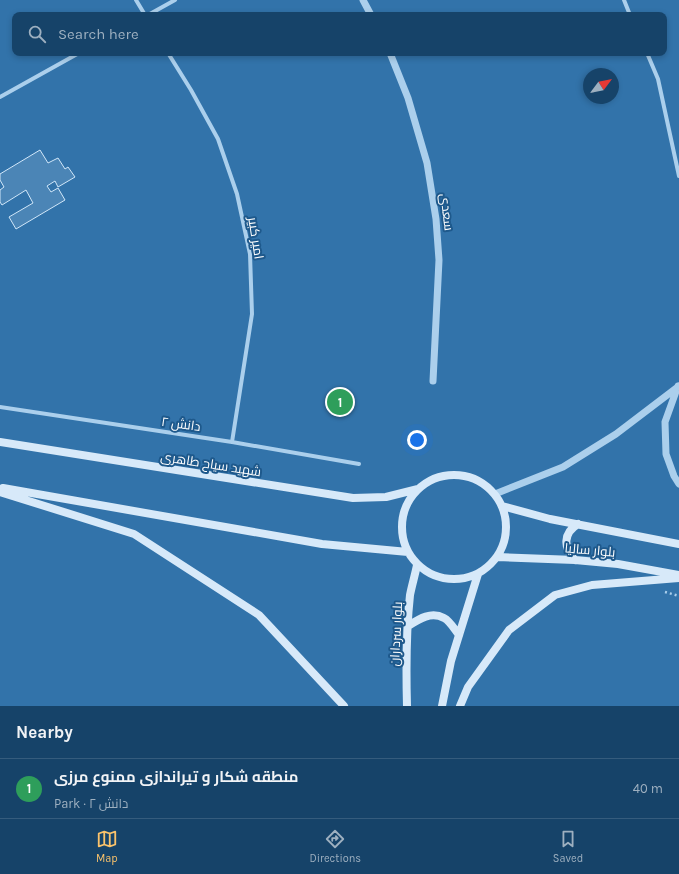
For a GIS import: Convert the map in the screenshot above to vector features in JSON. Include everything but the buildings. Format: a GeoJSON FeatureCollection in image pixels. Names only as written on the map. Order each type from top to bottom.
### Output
{"type":"FeatureCollection","features":[{"type":"Feature","properties":{"kind":"main road","name":"شهید سیاح طاهری"},"geometry":{"type":"LineString","coordinates":[[0,442],[353,498],[386,497],[418,489]]}},
{"type":"Feature","properties":{"kind":"main road"},"geometry":{"type":"LineString","coordinates":[[444,476],[463,476],[481,482],[495,494],[502,506],[507,524],[505,541],[498,557],[489,567],[478,574],[457,580],[436,577],[417,565],[408,552],[402,536],[402,519],[408,503],[418,489],[427,482],[444,476]]}},
{"type":"Feature","properties":{"kind":"main road"},"geometry":{"type":"LineString","coordinates":[[0,488],[315,542],[408,552]]}},
{"type":"Feature","properties":{"kind":"main road"},"geometry":{"type":"LineString","coordinates":[[0,492],[134,534],[259,615],[344,706]]}},
{"type":"Feature","properties":{"kind":"main road","name":"بلوار سالیا"},"geometry":{"type":"LineString","coordinates":[[502,506],[550,519],[679,544]]}},
{"type":"Feature","properties":{"kind":"main road"},"geometry":{"type":"LineString","coordinates":[[575,560],[567,549],[566,543],[569,532],[578,524]]}},
{"type":"Feature","properties":{"kind":"main road","name":"بلوار سالیا"},"geometry":{"type":"LineString","coordinates":[[498,557],[575,560],[618,564],[679,577]]}},
{"type":"Feature","properties":{"kind":"main road","name":"بلوار سرداران"},"geometry":{"type":"LineString","coordinates":[[407,706],[406,658],[410,594],[417,565]]}},
{"type":"Feature","properties":{"kind":"main road"},"geometry":{"type":"LineString","coordinates":[[442,706],[451,661],[478,574]]}},
{"type":"Feature","properties":{"kind":"main road"},"geometry":{"type":"LineString","coordinates":[[460,706],[468,687],[509,630],[555,594],[592,585],[679,577]]}},
{"type":"Feature","properties":{"kind":"main road"},"geometry":{"type":"LineString","coordinates":[[408,626],[420,618],[432,615],[445,618],[459,635]]}},
{"type":"Feature","properties":{"kind":"street"},"geometry":{"type":"LineString","coordinates":[[136,0],[144,12]]}},
{"type":"Feature","properties":{"kind":"street"},"geometry":{"type":"LineString","coordinates":[[152,12],[176,0]]}},
{"type":"Feature","properties":{"kind":"street"},"geometry":{"type":"LineString","coordinates":[[363,0],[369,12]]}},
{"type":"Feature","properties":{"kind":"street"},"geometry":{"type":"LineString","coordinates":[[624,0],[629,12]]}},
{"type":"Feature","properties":{"kind":"street"},"geometry":{"type":"LineString","coordinates":[[0,97],[74,56]]}},
{"type":"Feature","properties":{"kind":"street","name":"امیر کبیر"},"geometry":{"type":"LineString","coordinates":[[170,56],[191,90],[218,139],[237,194],[250,254],[252,314],[232,442]]}},
{"type":"Feature","properties":{"kind":"street","name":"سعدی"},"geometry":{"type":"LineString","coordinates":[[391,56],[408,98],[428,163],[436,219],[439,260],[433,381]]}},
{"type":"Feature","properties":{"kind":"street"},"geometry":{"type":"LineString","coordinates":[[648,56],[658,79],[679,176]]}},
{"type":"Feature","properties":{"kind":"street"},"geometry":{"type":"LineString","coordinates":[[679,386],[665,422],[666,454],[674,476],[679,484]]}},
{"type":"Feature","properties":{"kind":"street"},"geometry":{"type":"LineString","coordinates":[[495,494],[563,467],[616,434],[679,386]]}},
{"type":"Feature","properties":{"kind":"street","name":"دانش ۲"},"geometry":{"type":"LineString","coordinates":[[0,407],[232,442],[359,464]]}},
{"type":"Feature","properties":{"kind":"shaded area"},"geometry":{"type":"Polygon","coordinates":[[[0,0],[679,0],[679,706],[0,706],[0,0]]]}},
{"type":"Feature","properties":{"kind":"place","name":"منطقه شکار و تیراندازی ممنوع مرزی"},"geometry":{"type":"Point","coordinates":[340,402]}}]}
